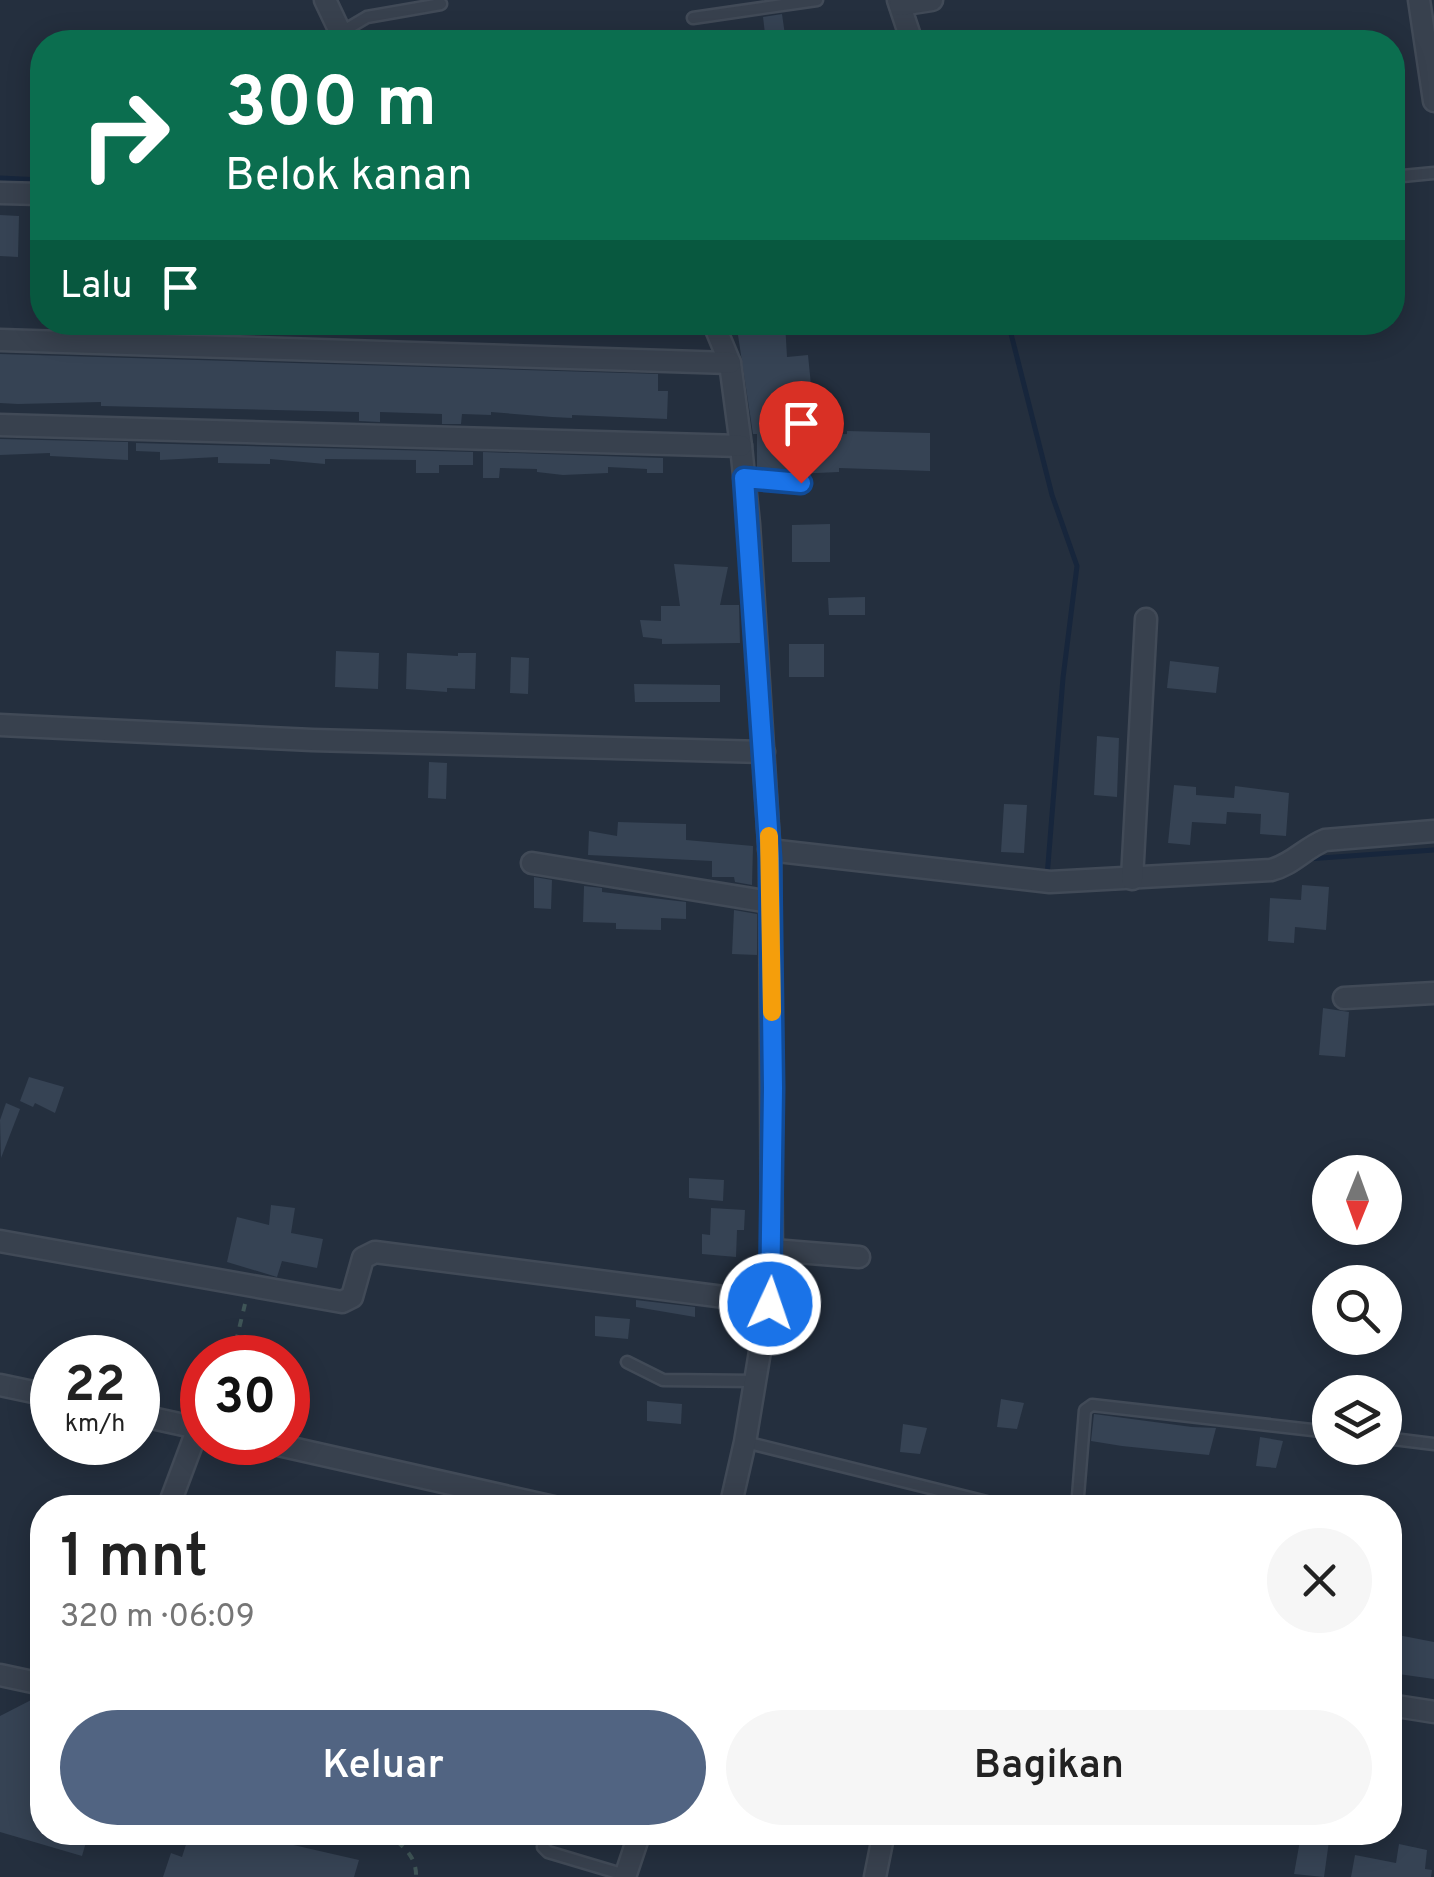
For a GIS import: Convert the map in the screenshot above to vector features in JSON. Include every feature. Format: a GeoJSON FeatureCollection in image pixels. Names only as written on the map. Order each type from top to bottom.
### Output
{"type":"FeatureCollection","features":[{"type":"Feature","properties":{"kind":"street"},"geometry":{"type":"LineString","coordinates":[[326,0],[339,30]]}},
{"type":"Feature","properties":{"kind":"street"},"geometry":{"type":"LineString","coordinates":[[908,30],[899,2],[932,0]]}},
{"type":"Feature","properties":{"kind":"street"},"geometry":{"type":"LineString","coordinates":[[1419,0],[1434,100]]}},
{"type":"Feature","properties":{"kind":"street"},"geometry":{"type":"LineString","coordinates":[[0,193],[30,194]]}},
{"type":"Feature","properties":{"kind":"street"},"geometry":{"type":"LineString","coordinates":[[718,335],[730,363],[744,478],[770,850],[770,1304],[733,1495]]}},
{"type":"Feature","properties":{"kind":"street"},"geometry":{"type":"LineString","coordinates":[[0,340],[730,363]]}},
{"type":"Feature","properties":{"kind":"street"},"geometry":{"type":"LineString","coordinates":[[0,425],[740,446]]}},
{"type":"Feature","properties":{"kind":"street"},"geometry":{"type":"LineString","coordinates":[[1132,879],[1146,619]]}},
{"type":"Feature","properties":{"kind":"street"},"geometry":{"type":"LineString","coordinates":[[0,725],[312,740],[764,752]]}},
{"type":"Feature","properties":{"kind":"street"},"geometry":{"type":"LineString","coordinates":[[770,850],[1050,882],[1271,870],[1283,868],[1325,840],[1434,831]]}},
{"type":"Feature","properties":{"kind":"street"},"geometry":{"type":"LineString","coordinates":[[532,863],[770,902]]}},
{"type":"Feature","properties":{"kind":"street"},"geometry":{"type":"LineString","coordinates":[[1344,998],[1434,992]]}},
{"type":"Feature","properties":{"kind":"street"},"geometry":{"type":"LineString","coordinates":[[0,1241],[346,1301],[352,1297],[364,1258],[375,1252],[770,1304]]}},
{"type":"Feature","properties":{"kind":"street"},"geometry":{"type":"LineString","coordinates":[[772,1250],[860,1257]]}},
{"type":"Feature","properties":{"kind":"street"},"geometry":{"type":"LineString","coordinates":[[0,1385],[30,1391]]}},
{"type":"Feature","properties":{"kind":"street"},"geometry":{"type":"LineString","coordinates":[[310,1452],[500,1495]]}},
{"type":"Feature","properties":{"kind":"street"},"geometry":{"type":"LineString","coordinates":[[173,1495],[185,1465]]}},
{"type":"Feature","properties":{"kind":"street"},"geometry":{"type":"LineString","coordinates":[[0,1675],[30,1681]]}},
{"type":"Feature","properties":{"kind":"street"},"geometry":{"type":"LineString","coordinates":[[1402,1707],[1434,1712]]}},
{"type":"Feature","properties":{"kind":"street"},"geometry":{"type":"LineString","coordinates":[[625,1876],[636,1845]]}},
{"type":"Feature","properties":{"kind":"street"},"geometry":{"type":"LineString","coordinates":[[875,1877],[881,1845]]}},
{"type":"Feature","properties":{"kind":"lane"},"geometry":{"type":"LineString","coordinates":[[693,18],[817,0]]}},
{"type":"Feature","properties":{"kind":"lane"},"geometry":{"type":"LineString","coordinates":[[352,30],[367,17],[441,4]]}},
{"type":"Feature","properties":{"kind":"lane"},"geometry":{"type":"LineString","coordinates":[[1405,175],[1434,172]]}},
{"type":"Feature","properties":{"kind":"lane"},"geometry":{"type":"LineString","coordinates":[[744,478],[801,483]]}},
{"type":"Feature","properties":{"kind":"lane"},"geometry":{"type":"LineString","coordinates":[[628,1362],[663,1380],[756,1381]]}},
{"type":"Feature","properties":{"kind":"lane"},"geometry":{"type":"LineString","coordinates":[[1078,1495],[1088,1406],[1312,1430]]}},
{"type":"Feature","properties":{"kind":"lane"},"geometry":{"type":"LineString","coordinates":[[1402,1440],[1434,1444]]}},
{"type":"Feature","properties":{"kind":"lane"},"geometry":{"type":"LineString","coordinates":[[746,1442],[959,1495]]}},
{"type":"Feature","properties":{"kind":"lane"},"geometry":{"type":"LineString","coordinates":[[544,1845],[548,1852],[625,1876]]}},
{"type":"Feature","properties":{"kind":"path"},"geometry":{"type":"LineString","coordinates":[[238,1335],[248,1284]]}},
{"type":"Feature","properties":{"kind":"path"},"geometry":{"type":"LineString","coordinates":[[403,1845],[416,1865],[416,1877]]}},
{"type":"Feature","properties":{"kind":"building"},"geometry":{"type":"Polygon","coordinates":[[[782,14],[784,30],[765,30],[763,17],[782,14]]]}},
{"type":"Feature","properties":{"kind":"building"},"geometry":{"type":"Polygon","coordinates":[[[0,215],[19,216],[18,257],[0,256],[0,215]]]}},
{"type":"Feature","properties":{"kind":"building"},"geometry":{"type":"Polygon","coordinates":[[[738,335],[786,335],[787,357],[808,355],[816,435],[847,431],[930,433],[930,471],[839,468],[839,472],[794,474],[757,470],[757,434],[753,434],[738,335]]]}},
{"type":"Feature","properties":{"kind":"building"},"geometry":{"type":"Polygon","coordinates":[[[0,354],[658,374],[658,391],[668,391],[667,419],[491,412],[462,414],[461,424],[442,424],[442,414],[380,412],[380,422],[359,421],[359,412],[101,406],[101,402],[0,403],[0,354]]]}},
{"type":"Feature","properties":{"kind":"building"},"geometry":{"type":"Polygon","coordinates":[[[0,439],[128,442],[128,460],[50,453],[0,455],[0,439]]]}},
{"type":"Feature","properties":{"kind":"building"},"geometry":{"type":"Polygon","coordinates":[[[136,443],[473,452],[473,465],[439,465],[439,473],[416,473],[416,460],[325,459],[325,464],[270,459],[270,464],[218,463],[218,457],[160,460],[160,452],[136,451],[136,443]]]}},
{"type":"Feature","properties":{"kind":"building"},"geometry":{"type":"Polygon","coordinates":[[[483,452],[663,458],[663,473],[608,467],[608,473],[563,475],[537,469],[500,468],[499,478],[483,478],[483,452]]]}},
{"type":"Feature","properties":{"kind":"building"},"geometry":{"type":"Polygon","coordinates":[[[830,524],[830,562],[792,562],[792,525],[830,524]]]}},
{"type":"Feature","properties":{"kind":"building"},"geometry":{"type":"Polygon","coordinates":[[[674,564],[728,567],[720,605],[739,605],[740,643],[662,644],[662,639],[643,637],[640,620],[661,621],[661,606],[680,606],[674,564]]]}},
{"type":"Feature","properties":{"kind":"building"},"geometry":{"type":"Polygon","coordinates":[[[865,597],[865,615],[829,615],[828,598],[865,597]]]}},
{"type":"Feature","properties":{"kind":"building"},"geometry":{"type":"Polygon","coordinates":[[[789,644],[824,644],[824,677],[789,677],[789,644]]]}},
{"type":"Feature","properties":{"kind":"building"},"geometry":{"type":"Polygon","coordinates":[[[336,651],[379,653],[378,689],[335,687],[336,651]]]}},
{"type":"Feature","properties":{"kind":"building"},"geometry":{"type":"Polygon","coordinates":[[[407,653],[476,653],[475,689],[406,689],[407,653]]]}},
{"type":"Feature","properties":{"kind":"building"},"geometry":{"type":"Polygon","coordinates":[[[511,657],[529,658],[528,694],[510,693],[511,657]]]}},
{"type":"Feature","properties":{"kind":"building"},"geometry":{"type":"Polygon","coordinates":[[[1170,661],[1219,667],[1216,693],[1167,688],[1170,661]]]}},
{"type":"Feature","properties":{"kind":"building"},"geometry":{"type":"Polygon","coordinates":[[[634,684],[720,685],[720,702],[635,702],[634,684]]]}},
{"type":"Feature","properties":{"kind":"building"},"geometry":{"type":"Polygon","coordinates":[[[1097,736],[1119,738],[1117,797],[1094,795],[1097,736]]]}},
{"type":"Feature","properties":{"kind":"building"},"geometry":{"type":"Polygon","coordinates":[[[429,762],[447,763],[446,799],[428,798],[429,762]]]}},
{"type":"Feature","properties":{"kind":"building"},"geometry":{"type":"Polygon","coordinates":[[[1174,785],[1196,787],[1196,795],[1234,798],[1235,786],[1289,793],[1286,836],[1260,834],[1261,814],[1227,812],[1226,824],[1192,822],[1190,845],[1168,843],[1174,785]]]}},
{"type":"Feature","properties":{"kind":"building"},"geometry":{"type":"Polygon","coordinates":[[[1004,804],[1027,805],[1024,853],[1001,852],[1004,804]]]}},
{"type":"Feature","properties":{"kind":"building"},"geometry":{"type":"Polygon","coordinates":[[[618,822],[686,824],[686,840],[753,846],[752,885],[735,882],[734,877],[712,877],[712,861],[588,855],[589,831],[617,836],[618,822]]]}},
{"type":"Feature","properties":{"kind":"building"},"geometry":{"type":"Polygon","coordinates":[[[534,877],[552,880],[551,909],[534,908],[534,877]]]}},
{"type":"Feature","properties":{"kind":"building"},"geometry":{"type":"Polygon","coordinates":[[[1302,885],[1329,887],[1326,930],[1295,927],[1294,943],[1268,941],[1270,898],[1301,900],[1302,885]]]}},
{"type":"Feature","properties":{"kind":"building"},"geometry":{"type":"Polygon","coordinates":[[[584,886],[602,888],[602,892],[686,902],[686,919],[661,918],[661,930],[616,929],[616,923],[583,922],[584,886]]]}},
{"type":"Feature","properties":{"kind":"building"},"geometry":{"type":"Polygon","coordinates":[[[734,910],[757,914],[757,955],[732,954],[734,910]]]}},
{"type":"Feature","properties":{"kind":"building"},"geometry":{"type":"Polygon","coordinates":[[[1323,1008],[1349,1012],[1345,1057],[1319,1055],[1323,1008]]]}},
{"type":"Feature","properties":{"kind":"building"},"geometry":{"type":"Polygon","coordinates":[[[29,1077],[64,1087],[55,1113],[20,1101],[29,1077]]]}},
{"type":"Feature","properties":{"kind":"building"},"geometry":{"type":"Polygon","coordinates":[[[6,1103],[20,1109],[1,1158],[0,1120],[6,1103]]]}},
{"type":"Feature","properties":{"kind":"building"},"geometry":{"type":"Polygon","coordinates":[[[689,1178],[724,1180],[723,1201],[689,1198],[689,1178]]]}},
{"type":"Feature","properties":{"kind":"building"},"geometry":{"type":"Polygon","coordinates":[[[271,1205],[295,1208],[291,1233],[323,1239],[317,1268],[282,1261],[277,1277],[227,1262],[237,1217],[269,1225],[271,1205]]]}},
{"type":"Feature","properties":{"kind":"building"},"geometry":{"type":"Polygon","coordinates":[[[711,1208],[745,1210],[744,1230],[737,1230],[736,1257],[702,1254],[702,1234],[710,1235],[711,1208]]]}},
{"type":"Feature","properties":{"kind":"building"},"geometry":{"type":"Polygon","coordinates":[[[636,1300],[695,1307],[695,1317],[636,1307],[636,1300]]]}},
{"type":"Feature","properties":{"kind":"building"},"geometry":{"type":"Polygon","coordinates":[[[595,1316],[630,1319],[628,1339],[595,1336],[595,1316]]]}},
{"type":"Feature","properties":{"kind":"building"},"geometry":{"type":"Polygon","coordinates":[[[1001,1399],[1024,1403],[1017,1429],[997,1427],[1001,1399]]]}},
{"type":"Feature","properties":{"kind":"building"},"geometry":{"type":"Polygon","coordinates":[[[647,1401],[682,1404],[681,1424],[647,1421],[647,1401]]]}},
{"type":"Feature","properties":{"kind":"building"},"geometry":{"type":"Polygon","coordinates":[[[1094,1414],[1216,1428],[1209,1455],[1122,1446],[1091,1441],[1094,1414]]]}},
{"type":"Feature","properties":{"kind":"building"},"geometry":{"type":"Polygon","coordinates":[[[903,1424],[927,1428],[920,1454],[900,1452],[903,1424]]]}},
{"type":"Feature","properties":{"kind":"building"},"geometry":{"type":"Polygon","coordinates":[[[1260,1437],[1283,1441],[1276,1468],[1256,1466],[1260,1437]]]}},
{"type":"Feature","properties":{"kind":"building"},"geometry":{"type":"Polygon","coordinates":[[[1402,1636],[1434,1642],[1434,1679],[1402,1675],[1402,1636]]]}},
{"type":"Feature","properties":{"kind":"building"},"geometry":{"type":"Polygon","coordinates":[[[30,1701],[30,1841],[0,1832],[0,1716],[30,1701]]]}},
{"type":"Feature","properties":{"kind":"building"},"geometry":{"type":"Polygon","coordinates":[[[44,1845],[85,1845],[82,1856],[44,1845]]]}},
{"type":"Feature","properties":{"kind":"building"},"geometry":{"type":"Polygon","coordinates":[[[186,1845],[294,1845],[359,1860],[354,1877],[163,1877],[171,1853],[182,1857],[186,1845]]]}},
{"type":"Feature","properties":{"kind":"building"},"geometry":{"type":"Polygon","coordinates":[[[1299,1845],[1328,1845],[1324,1877],[1294,1874],[1299,1845]]]}},
{"type":"Feature","properties":{"kind":"building"},"geometry":{"type":"Polygon","coordinates":[[[1399,1845],[1427,1850],[1425,1869],[1432,1870],[1431,1877],[1351,1877],[1355,1855],[1396,1863],[1399,1845]]]}},
{"type":"Feature","properties":{"kind":"waterway"},"geometry":{"type":"LineString","coordinates":[[0,178],[30,179]]}},
{"type":"Feature","properties":{"kind":"waterway"},"geometry":{"type":"LineString","coordinates":[[1011,335],[1052,495],[1077,566],[1063,678],[1047,877]]}},
{"type":"Feature","properties":{"kind":"waterway"},"geometry":{"type":"LineString","coordinates":[[1307,859],[1434,850]]}},
{"type":"Feature","properties":{"kind":"slow traffic"},"geometry":{"type":"LineString","coordinates":[[769,836],[772,1012]]}},
{"type":"Feature","properties":{"kind":"route"},"geometry":{"type":"LineString","coordinates":[[770,1304],[770,858],[744,478],[801,483]]}}]}
